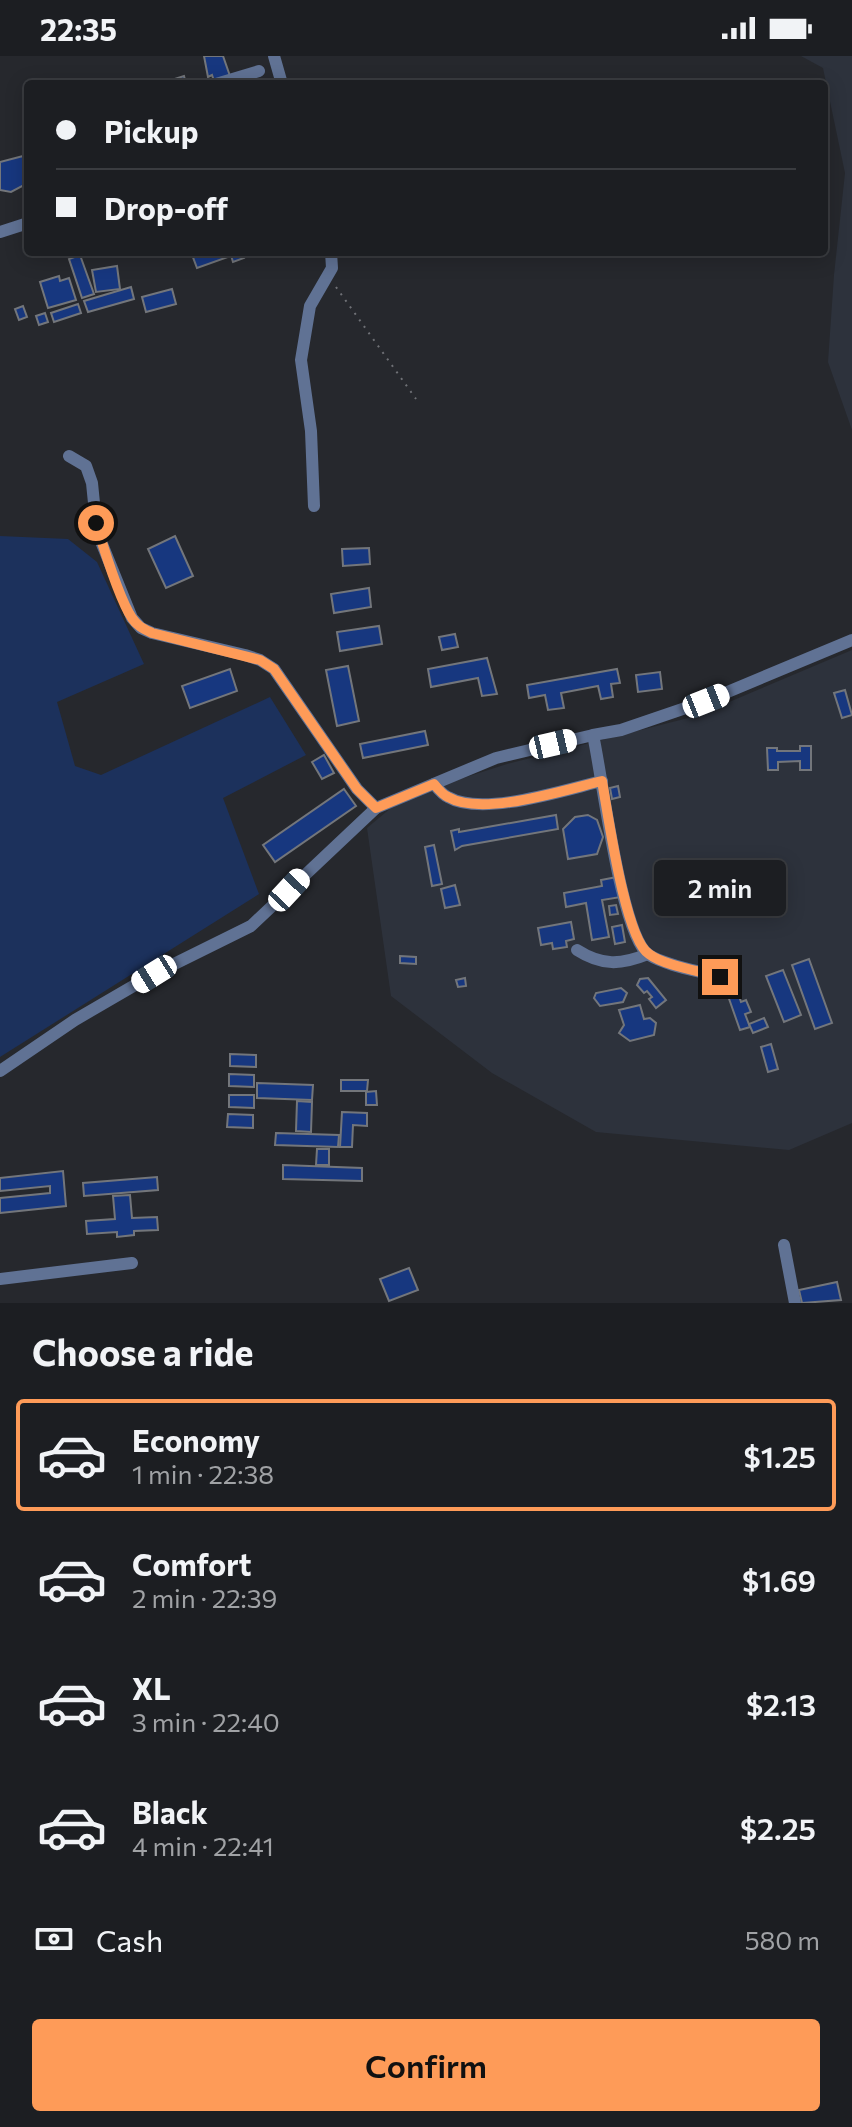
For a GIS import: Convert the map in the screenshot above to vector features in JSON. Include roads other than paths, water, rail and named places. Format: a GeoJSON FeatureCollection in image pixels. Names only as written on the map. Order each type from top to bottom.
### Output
{"type":"FeatureCollection","features":[{"type":"Feature","properties":{"kind":"street"},"geometry":{"type":"LineString","coordinates":[[274,56],[281,80]]}},
{"type":"Feature","properties":{"kind":"street"},"geometry":{"type":"LineString","coordinates":[[229,80],[259,71]]}},
{"type":"Feature","properties":{"kind":"street"},"geometry":{"type":"LineString","coordinates":[[0,232],[24,224]]}},
{"type":"Feature","properties":{"kind":"street"},"geometry":{"type":"LineString","coordinates":[[314,506],[311,431],[301,360],[310,306],[328,276],[332,256]]}},
{"type":"Feature","properties":{"kind":"street"},"geometry":{"type":"LineString","coordinates":[[69,456],[86,466],[92,483],[96,523],[102,544],[132,618],[141,628],[152,633],[245,655],[274,669],[357,789],[376,808]]}},
{"type":"Feature","properties":{"kind":"street"},"geometry":{"type":"LineString","coordinates":[[0,1071],[75,1020],[154,974],[251,926],[376,808],[496,758],[621,730],[706,701],[852,640]]}},
{"type":"Feature","properties":{"kind":"street"},"geometry":{"type":"LineString","coordinates":[[593,735],[616,858],[636,939],[648,954],[720,977]]}},
{"type":"Feature","properties":{"kind":"street"},"geometry":{"type":"LineString","coordinates":[[434,784],[447,797],[470,805],[518,801],[602,781]]}},
{"type":"Feature","properties":{"kind":"street"},"geometry":{"type":"LineString","coordinates":[[577,950],[593,960],[627,963],[648,954]]}},
{"type":"Feature","properties":{"kind":"street"},"geometry":{"type":"LineString","coordinates":[[784,1245],[795,1303]]}},
{"type":"Feature","properties":{"kind":"street"},"geometry":{"type":"LineString","coordinates":[[0,1279],[132,1263]]}}]}
